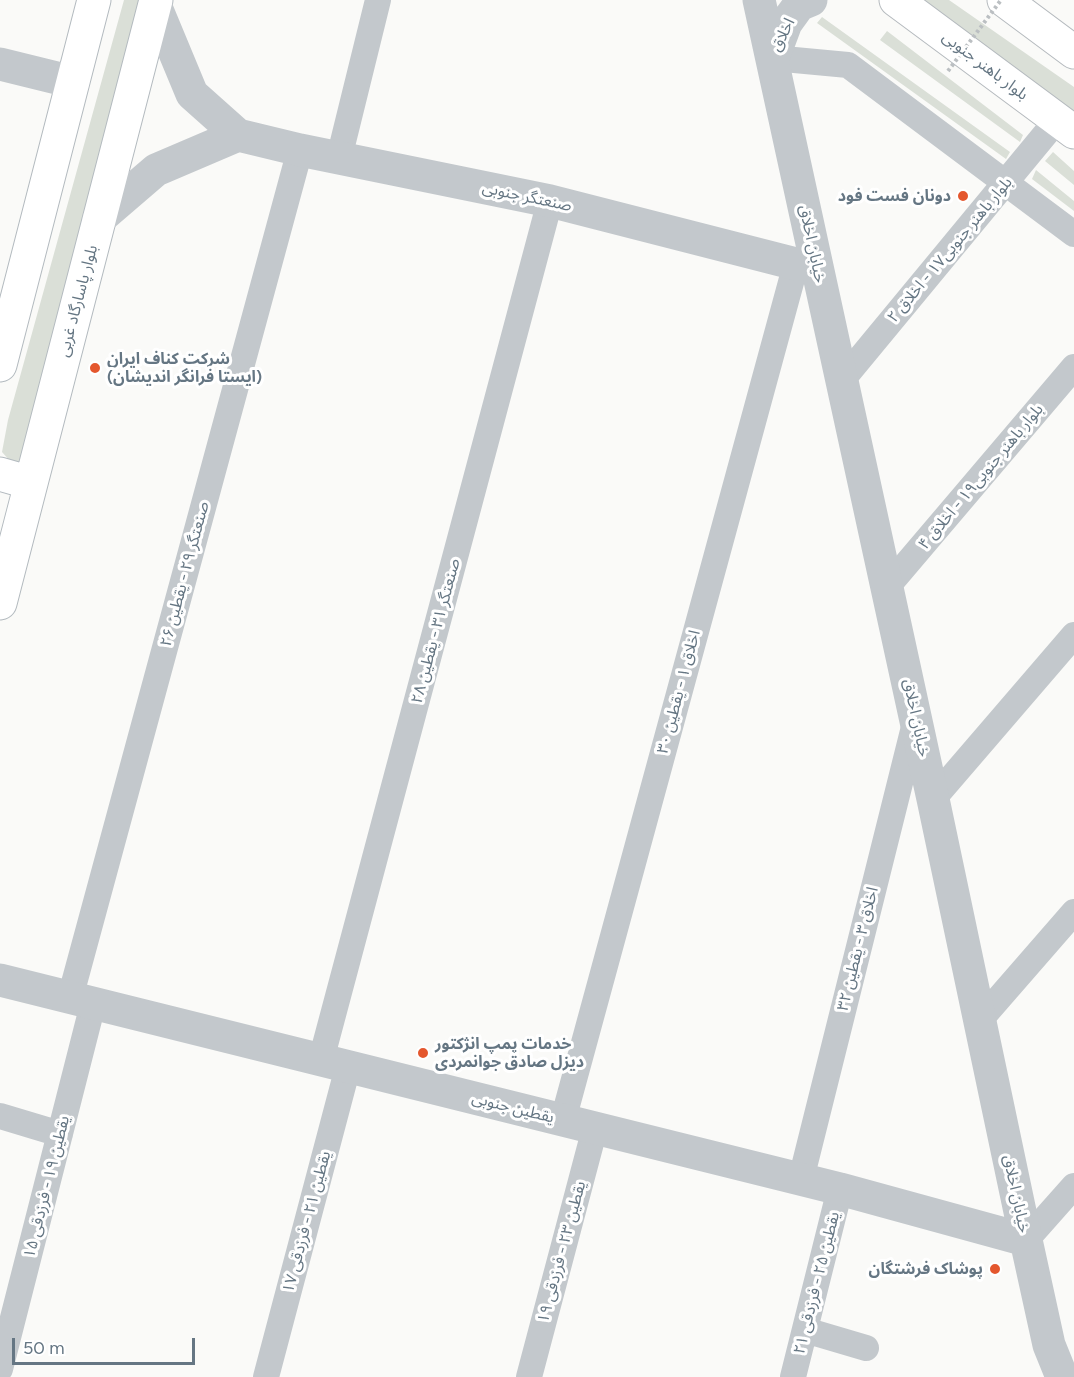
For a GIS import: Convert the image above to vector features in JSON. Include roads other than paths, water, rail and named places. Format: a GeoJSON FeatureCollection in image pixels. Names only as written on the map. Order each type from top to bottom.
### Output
{"type":"FeatureCollection","features":[{"type":"Feature","properties":{"kind":"main road"},"geometry":{"type":"LineString","coordinates":[[0,365],[94,0]]}},
{"type":"Feature","properties":{"kind":"main road","name":"بلوار باهنر جنوبی"},"geometry":{"type":"LineString","coordinates":[[896,0],[1066,126]]}},
{"type":"Feature","properties":{"kind":"main road"},"geometry":{"type":"LineString","coordinates":[[1003,0],[1074,52]]}},
{"type":"Feature","properties":{"kind":"main road","name":"بلوار پاسارگاد غربی"},"geometry":{"type":"LineString","coordinates":[[0,603],[155,3]]}},
{"type":"Feature","properties":{"kind":"main road"},"geometry":{"type":"LineString","coordinates":[[0,474],[31,483]]}},
{"type":"Feature","properties":{"kind":"street"},"geometry":{"type":"LineString","coordinates":[[339,158],[378,0]]}},
{"type":"Feature","properties":{"kind":"street","name":"اخلاق"},"geometry":{"type":"LineString","coordinates":[[759,0],[772,58]]}},
{"type":"Feature","properties":{"kind":"street","name":"اخلاق"},"geometry":{"type":"LineString","coordinates":[[772,58],[786,23],[799,5],[810,0]]}},
{"type":"Feature","properties":{"kind":"street","name":"صنعتگر جنوبی"},"geometry":{"type":"LineString","coordinates":[[155,3],[192,94],[238,135],[300,150],[550,201],[805,262]]}},
{"type":"Feature","properties":{"kind":"street"},"geometry":{"type":"LineString","coordinates":[[772,58],[848,65],[1074,234]]}},
{"type":"Feature","properties":{"kind":"street","name":"خیابان اخلاق"},"geometry":{"type":"LineString","coordinates":[[772,58],[805,262],[843,379],[1049,1345],[1062,1377]]}},
{"type":"Feature","properties":{"kind":"street"},"geometry":{"type":"LineString","coordinates":[[0,64],[73,82]]}},
{"type":"Feature","properties":{"kind":"street","name":"بلوار باهنر جنوبی۱۷ - اخلاق ۲"},"geometry":{"type":"LineString","coordinates":[[843,379],[1005,183],[1066,126]]}},
{"type":"Feature","properties":{"kind":"street"},"geometry":{"type":"LineString","coordinates":[[99,219],[156,170],[238,135]]}},
{"type":"Feature","properties":{"kind":"street","name":"صنعتگر ۲۹ - یقطین ۲۶"},"geometry":{"type":"LineString","coordinates":[[82,1001],[300,150]]}},
{"type":"Feature","properties":{"kind":"street","name":"صنعتگر ۳۱ - یقطین ۲۸"},"geometry":{"type":"LineString","coordinates":[[335,1063],[550,201]]}},
{"type":"Feature","properties":{"kind":"street","name":"اخلاق ۱ - یقطین ۳۰"},"geometry":{"type":"LineString","coordinates":[[563,1120],[805,262]]}},
{"type":"Feature","properties":{"kind":"street","name":"بلوار باهنر جنوبی۱۹ - اخلاق ۴"},"geometry":{"type":"LineString","coordinates":[[887,587],[1074,367]]}},
{"type":"Feature","properties":{"kind":"street"},"geometry":{"type":"LineString","coordinates":[[933,799],[1074,635]]}},
{"type":"Feature","properties":{"kind":"street","name":"اخلاق ۳ - یقطین ۳۲"},"geometry":{"type":"LineString","coordinates":[[801,1179],[916,719]]}},
{"type":"Feature","properties":{"kind":"street"},"geometry":{"type":"LineString","coordinates":[[980,1020],[1074,912]]}},
{"type":"Feature","properties":{"kind":"street","name":"یقطین جنوبی"},"geometry":{"type":"LineString","coordinates":[[0,980],[801,1179],[1026,1240]]}},
{"type":"Feature","properties":{"kind":"street","name":"یقطین ۱۹ - فرزدقی ۱۵"},"geometry":{"type":"LineString","coordinates":[[0,1370],[60,1134],[82,1001]]}},
{"type":"Feature","properties":{"kind":"street","name":"یقطین ۲۱ - فرزدقی ۱۷"},"geometry":{"type":"LineString","coordinates":[[266,1377],[335,1063]]}},
{"type":"Feature","properties":{"kind":"street"},"geometry":{"type":"LineString","coordinates":[[0,1116],[60,1134]]}},
{"type":"Feature","properties":{"kind":"street","name":"یقطین ۲۳ - فرزدقی ۱۹"},"geometry":{"type":"LineString","coordinates":[[529,1377],[595,1128]]}},
{"type":"Feature","properties":{"kind":"street"},"geometry":{"type":"LineString","coordinates":[[1026,1240],[1074,1186]]}},
{"type":"Feature","properties":{"kind":"street","name":"یقطین ۲۵ - فرزدقی ۲۱"},"geometry":{"type":"LineString","coordinates":[[793,1377],[840,1189]]}},
{"type":"Feature","properties":{"kind":"street"},"geometry":{"type":"LineString","coordinates":[[805,1329],[866,1348]]}},
{"type":"Feature","properties":{"kind":"street"},"geometry":{"type":"LineString","coordinates":[[1041,1377],[1049,1345]]}},
{"type":"Feature","properties":{"kind":"place","name":"دونان فست فود"},"geometry":{"type":"Point","coordinates":[963,196]}},
{"type":"Feature","properties":{"kind":"place","name":"شرکت کناف ایران (ایستا فرانگر اندیشان)"},"geometry":{"type":"Point","coordinates":[95,368]}},
{"type":"Feature","properties":{"kind":"place","name":"خدمات پمپ انژکتور دیزل صادق جوانمردی"},"geometry":{"type":"Point","coordinates":[423,1053]}},
{"type":"Feature","properties":{"kind":"place","name":"پوشاک فرشتگان"},"geometry":{"type":"Point","coordinates":[995,1269]}}]}
